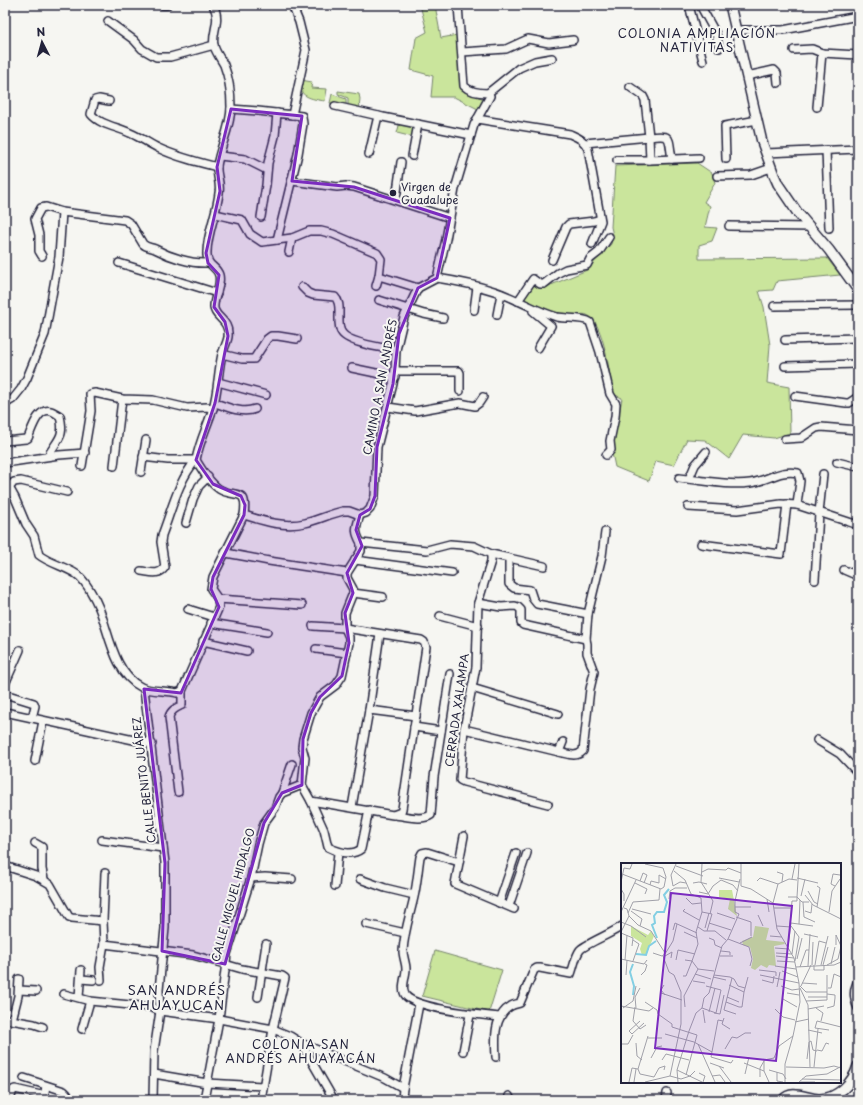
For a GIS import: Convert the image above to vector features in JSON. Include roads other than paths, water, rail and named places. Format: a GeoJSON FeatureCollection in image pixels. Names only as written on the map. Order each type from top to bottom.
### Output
{"type":"FeatureCollection","features":[{"type":"Feature","properties":{"kind":"main road"},"geometry":{"type":"LineString","coordinates":[[730,5],[757,120],[766,153],[778,184],[797,212],[858,290]]}},
{"type":"Feature","properties":{"kind":"main road"},"geometry":{"type":"LineString","coordinates":[[783,1100],[789,1096],[797,1095],[820,1099],[834,1096],[854,1077],[858,1066]]}},
{"type":"Feature","properties":{"kind":"street"},"geometry":{"type":"LineString","coordinates":[[162,5],[167,5]]}},
{"type":"Feature","properties":{"kind":"street"},"geometry":{"type":"LineString","coordinates":[[141,571],[156,574],[165,567],[161,542],[162,535],[178,488],[191,465],[196,460],[199,446],[214,406],[222,354],[227,340],[228,330],[225,322],[215,311],[214,307],[219,275],[217,271],[208,263],[206,253],[220,191],[220,180],[217,167],[231,109],[230,92],[226,72],[214,45],[217,13],[213,5]]}},
{"type":"Feature","properties":{"kind":"street"},"geometry":{"type":"LineString","coordinates":[[458,5],[464,86],[466,89],[488,93],[519,68],[534,61],[552,58]]}},
{"type":"Feature","properties":{"kind":"street"},"geometry":{"type":"LineString","coordinates":[[689,5],[703,61]]}},
{"type":"Feature","properties":{"kind":"street"},"geometry":{"type":"LineString","coordinates":[[700,5],[716,34],[719,48]]}},
{"type":"Feature","properties":{"kind":"street"},"geometry":{"type":"LineString","coordinates":[[292,115],[306,50],[295,6]]}},
{"type":"Feature","properties":{"kind":"street"},"geometry":{"type":"LineString","coordinates":[[736,30],[783,30],[858,16]]}},
{"type":"Feature","properties":{"kind":"street"},"geometry":{"type":"LineString","coordinates":[[108,21],[134,40],[142,49],[156,57],[170,57],[214,45]]}},
{"type":"Feature","properties":{"kind":"street"},"geometry":{"type":"LineString","coordinates":[[462,52],[506,49],[528,39],[549,43],[573,40]]}},
{"type":"Feature","properties":{"kind":"street"},"geometry":{"type":"LineString","coordinates":[[794,50],[812,49],[822,53],[858,55]]}},
{"type":"Feature","properties":{"kind":"street"},"geometry":{"type":"LineString","coordinates":[[817,107],[822,53]]}},
{"type":"Feature","properties":{"kind":"street"},"geometry":{"type":"LineString","coordinates":[[746,76],[774,70],[777,73],[778,83]]}},
{"type":"Feature","properties":{"kind":"street"},"geometry":{"type":"LineString","coordinates":[[630,87],[643,96],[645,100],[650,160]]}},
{"type":"Feature","properties":{"kind":"street"},"geometry":{"type":"LineString","coordinates":[[437,278],[450,218],[454,189],[471,134],[477,119],[490,96],[488,93]]}},
{"type":"Feature","properties":{"kind":"street"},"geometry":{"type":"LineString","coordinates":[[109,101],[99,99],[95,100],[91,111],[93,117],[109,125],[130,132],[179,157],[217,167]]}},
{"type":"Feature","properties":{"kind":"street"},"geometry":{"type":"LineString","coordinates":[[335,106],[471,134]]}},
{"type":"Feature","properties":{"kind":"street"},"geometry":{"type":"LineString","coordinates":[[231,109],[302,116],[302,130],[292,181],[277,240]]}},
{"type":"Feature","properties":{"kind":"street"},"geometry":{"type":"LineString","coordinates":[[261,217],[267,170],[275,136],[278,113]]}},
{"type":"Feature","properties":{"kind":"street"},"geometry":{"type":"LineString","coordinates":[[369,154],[378,116]]}},
{"type":"Feature","properties":{"kind":"street"},"geometry":{"type":"LineString","coordinates":[[477,119],[570,134],[582,139],[588,149],[601,221],[592,244]]}},
{"type":"Feature","properties":{"kind":"street"},"geometry":{"type":"LineString","coordinates":[[726,159],[725,126],[757,120]]}},
{"type":"Feature","properties":{"kind":"street"},"geometry":{"type":"LineString","coordinates":[[412,156],[418,124]]}},
{"type":"Feature","properties":{"kind":"street"},"geometry":{"type":"LineString","coordinates":[[585,143],[664,135],[669,141],[672,159]]}},
{"type":"Feature","properties":{"kind":"street"},"geometry":{"type":"LineString","coordinates":[[766,153],[858,149]]}},
{"type":"Feature","properties":{"kind":"street"},"geometry":{"type":"LineString","coordinates":[[826,150],[829,228]]}},
{"type":"Feature","properties":{"kind":"street"},"geometry":{"type":"LineString","coordinates":[[220,156],[245,159],[267,170]]}},
{"type":"Feature","properties":{"kind":"street"},"geometry":{"type":"LineString","coordinates":[[617,160],[699,158]]}},
{"type":"Feature","properties":{"kind":"street"},"geometry":{"type":"LineString","coordinates":[[396,199],[401,162]]}},
{"type":"Feature","properties":{"kind":"street"},"geometry":{"type":"LineString","coordinates":[[717,176],[751,175],[771,168]]}},
{"type":"Feature","properties":{"kind":"street"},"geometry":{"type":"LineString","coordinates":[[292,181],[337,188],[346,186],[354,187],[396,199],[450,218]]}},
{"type":"Feature","properties":{"kind":"street"},"geometry":{"type":"LineString","coordinates":[[42,256],[39,251],[40,235],[35,218],[40,208],[43,207],[62,212],[125,220],[132,224],[146,247],[154,248],[161,253],[194,262],[208,263]]}},
{"type":"Feature","properties":{"kind":"street"},"geometry":{"type":"LineString","coordinates":[[5,404],[13,399],[24,384],[45,334],[59,257],[62,212]]}},
{"type":"Feature","properties":{"kind":"street"},"geometry":{"type":"LineString","coordinates":[[216,214],[242,220],[250,234],[262,242],[292,238],[315,230],[333,234],[377,253],[381,259],[380,276],[376,286]]}},
{"type":"Feature","properties":{"kind":"street"},"geometry":{"type":"LineString","coordinates":[[552,260],[566,227],[569,224],[600,219]]}},
{"type":"Feature","properties":{"kind":"street"},"geometry":{"type":"LineString","coordinates":[[729,226],[810,227]]}},
{"type":"Feature","properties":{"kind":"street"},"geometry":{"type":"LineString","coordinates":[[518,301],[533,280],[540,284],[544,284],[558,273],[587,265],[590,259],[600,252],[609,237]]}},
{"type":"Feature","properties":{"kind":"street"},"geometry":{"type":"LineString","coordinates":[[289,252],[292,238]]}},
{"type":"Feature","properties":{"kind":"street"},"geometry":{"type":"LineString","coordinates":[[119,263],[217,293]]}},
{"type":"Feature","properties":{"kind":"street"},"geometry":{"type":"LineString","coordinates":[[380,276],[418,288],[437,278],[458,281],[501,294],[518,301],[528,307],[550,326],[538,348]]}},
{"type":"Feature","properties":{"kind":"street"},"geometry":{"type":"LineString","coordinates":[[474,310],[477,287]]}},
{"type":"Feature","properties":{"kind":"street"},"geometry":{"type":"LineString","coordinates":[[302,288],[308,294],[335,297],[337,299],[339,303],[339,323],[341,332],[344,335],[365,344],[396,350]]}},
{"type":"Feature","properties":{"kind":"street","name":"CAMINO A SAN ANDRÉS"},"geometry":{"type":"LineString","coordinates":[[360,515],[366,513],[373,502],[377,447],[395,374],[396,350],[399,334],[407,309],[418,288]]}},
{"type":"Feature","properties":{"kind":"street"},"geometry":{"type":"LineString","coordinates":[[497,315],[501,294]]}},
{"type":"Feature","properties":{"kind":"street"},"geometry":{"type":"LineString","coordinates":[[379,300],[424,314],[443,318]]}},
{"type":"Feature","properties":{"kind":"street"},"geometry":{"type":"LineString","coordinates":[[774,306],[858,305]]}},
{"type":"Feature","properties":{"kind":"street"},"geometry":{"type":"LineString","coordinates":[[528,307],[559,317],[587,320],[593,326],[610,394],[616,404],[610,441],[611,450],[606,455]]}},
{"type":"Feature","properties":{"kind":"street"},"geometry":{"type":"LineString","coordinates":[[222,354],[251,360],[256,358],[267,339],[271,336],[297,339]]}},
{"type":"Feature","properties":{"kind":"street"},"geometry":{"type":"LineString","coordinates":[[784,340],[858,338]]}},
{"type":"Feature","properties":{"kind":"street"},"geometry":{"type":"LineString","coordinates":[[785,366],[858,364]]}},
{"type":"Feature","properties":{"kind":"street"},"geometry":{"type":"LineString","coordinates":[[352,368],[395,374],[459,371],[460,391]]}},
{"type":"Feature","properties":{"kind":"street"},"geometry":{"type":"LineString","coordinates":[[218,382],[266,395]]}},
{"type":"Feature","properties":{"kind":"street"},"geometry":{"type":"LineString","coordinates":[[82,466],[91,411],[90,394],[95,393],[122,399],[153,400],[187,408],[214,406],[249,412],[255,410]]}},
{"type":"Feature","properties":{"kind":"street"},"geometry":{"type":"LineString","coordinates":[[796,396],[846,403],[850,403],[858,398]]}},
{"type":"Feature","properties":{"kind":"street"},"geometry":{"type":"LineString","coordinates":[[388,407],[415,411],[460,404],[476,406],[483,397]]}},
{"type":"Feature","properties":{"kind":"street"},"geometry":{"type":"LineString","coordinates":[[114,466],[122,399]]}},
{"type":"Feature","properties":{"kind":"street"},"geometry":{"type":"LineString","coordinates":[[5,441],[28,438],[41,413],[51,411],[60,416],[62,435],[48,456]]}},
{"type":"Feature","properties":{"kind":"street"},"geometry":{"type":"LineString","coordinates":[[785,439],[801,438],[816,428],[821,427],[858,430]]}},
{"type":"Feature","properties":{"kind":"street"},"geometry":{"type":"LineString","coordinates":[[141,472],[146,440]]}},
{"type":"Feature","properties":{"kind":"street"},"geometry":{"type":"LineString","coordinates":[[689,479],[695,465],[706,452]]}},
{"type":"Feature","properties":{"kind":"street"},"geometry":{"type":"LineString","coordinates":[[5,463],[48,456],[85,453]]}},
{"type":"Feature","properties":{"kind":"street"},"geometry":{"type":"LineString","coordinates":[[143,457],[168,460],[196,460]]}},
{"type":"Feature","properties":{"kind":"street"},"geometry":{"type":"LineString","coordinates":[[178,792],[169,717],[174,709],[182,705],[182,691],[218,607],[218,599],[212,592],[211,584],[216,569],[244,515],[245,505],[244,499],[241,496],[219,488],[208,477],[196,460]]}},
{"type":"Feature","properties":{"kind":"street"},"geometry":{"type":"LineString","coordinates":[[837,462],[858,467]]}},
{"type":"Feature","properties":{"kind":"street"},"geometry":{"type":"LineString","coordinates":[[679,478],[750,483],[781,473],[798,473],[800,481],[797,505]]}},
{"type":"Feature","properties":{"kind":"street"},"geometry":{"type":"LineString","coordinates":[[815,580],[823,474]]}},
{"type":"Feature","properties":{"kind":"street"},"geometry":{"type":"LineString","coordinates":[[186,523],[193,499],[199,486],[208,477]]}},
{"type":"Feature","properties":{"kind":"street"},"geometry":{"type":"LineString","coordinates":[[5,480],[26,524],[34,536],[39,555],[80,576],[99,607],[111,644],[121,667],[133,683],[144,689],[177,693],[182,691]]}},
{"type":"Feature","properties":{"kind":"street"},"geometry":{"type":"LineString","coordinates":[[9,488],[14,482],[21,481],[67,492]]}},
{"type":"Feature","properties":{"kind":"street"},"geometry":{"type":"LineString","coordinates":[[688,507],[737,510],[787,504],[797,505],[858,526]]}},
{"type":"Feature","properties":{"kind":"street"},"geometry":{"type":"LineString","coordinates":[[701,544],[781,554],[787,504]]}},
{"type":"Feature","properties":{"kind":"street"},"geometry":{"type":"LineString","coordinates":[[244,515],[276,524],[287,525],[303,524],[343,511],[349,511],[360,515],[356,535],[361,543],[361,551],[347,573],[347,578],[353,589],[353,593],[345,613],[345,628],[349,640],[347,653],[340,680],[336,685],[320,697],[312,713],[303,738],[302,747],[305,758],[302,785],[324,830],[328,847],[338,852],[355,852],[362,849],[369,810]]}},
{"type":"Feature","properties":{"kind":"street"},"geometry":{"type":"LineString","coordinates":[[464,729],[574,756],[579,755],[583,751],[590,690],[594,672],[587,653],[588,644],[586,639],[588,614],[602,556],[605,532]]}},
{"type":"Feature","properties":{"kind":"street"},"geometry":{"type":"LineString","coordinates":[[361,543],[427,550],[450,544],[474,546],[491,554],[544,566]]}},
{"type":"Feature","properties":{"kind":"street"},"geometry":{"type":"LineString","coordinates":[[226,552],[269,561],[347,573]]}},
{"type":"Feature","properties":{"kind":"street","name":"CERRADA XALAMPA"},"geometry":{"type":"LineString","coordinates":[[491,554],[491,561],[478,603],[476,667],[464,729],[460,780],[548,804]]}},
{"type":"Feature","properties":{"kind":"street"},"geometry":{"type":"LineString","coordinates":[[509,558],[508,578],[511,586],[530,590],[533,599],[537,604],[588,614]]}},
{"type":"Feature","properties":{"kind":"street"},"geometry":{"type":"LineString","coordinates":[[354,560],[452,573]]}},
{"type":"Feature","properties":{"kind":"street"},"geometry":{"type":"LineString","coordinates":[[844,570],[858,576]]}},
{"type":"Feature","properties":{"kind":"street"},"geometry":{"type":"LineString","coordinates":[[353,593],[383,596]]}},
{"type":"Feature","properties":{"kind":"street"},"geometry":{"type":"LineString","coordinates":[[218,599],[302,605]]}},
{"type":"Feature","properties":{"kind":"street"},"geometry":{"type":"LineString","coordinates":[[478,603],[501,607],[518,607],[521,610],[521,623],[523,625],[586,639]]}},
{"type":"Feature","properties":{"kind":"street"},"geometry":{"type":"LineString","coordinates":[[188,609],[213,620],[267,632]]}},
{"type":"Feature","properties":{"kind":"street"},"geometry":{"type":"LineString","coordinates":[[440,616],[478,626]]}},
{"type":"Feature","properties":{"kind":"street"},"geometry":{"type":"LineString","coordinates":[[313,626],[345,628],[421,640],[424,642],[426,647],[402,809],[401,812],[393,814]]}},
{"type":"Feature","properties":{"kind":"street"},"geometry":{"type":"LineString","coordinates":[[352,807],[369,710],[380,634]]}},
{"type":"Feature","properties":{"kind":"street"},"geometry":{"type":"LineString","coordinates":[[203,642],[247,651]]}},
{"type":"Feature","properties":{"kind":"street"},"geometry":{"type":"LineString","coordinates":[[316,649],[347,653]]}},
{"type":"Feature","properties":{"kind":"street"},"geometry":{"type":"LineString","coordinates":[[5,684],[20,650]]}},
{"type":"Feature","properties":{"kind":"street"},"geometry":{"type":"LineString","coordinates":[[310,801],[421,818],[431,815],[434,777],[450,674]]}},
{"type":"Feature","properties":{"kind":"street"},"geometry":{"type":"LineString","coordinates":[[472,688],[558,714]]}},
{"type":"Feature","properties":{"kind":"street","name":"CALLE BENITO JUÁREZ"},"geometry":{"type":"LineString","coordinates":[[144,689],[152,744],[163,848],[165,916],[159,990],[160,1011],[154,1051],[153,1100]]}},
{"type":"Feature","properties":{"kind":"street"},"geometry":{"type":"LineString","coordinates":[[5,694],[34,703],[36,706],[32,718]]}},
{"type":"Feature","properties":{"kind":"street"},"geometry":{"type":"LineString","coordinates":[[369,710],[416,716]]}},
{"type":"Feature","properties":{"kind":"street"},"geometry":{"type":"LineString","coordinates":[[5,712],[152,744]]}},
{"type":"Feature","properties":{"kind":"street"},"geometry":{"type":"LineString","coordinates":[[35,761],[44,721]]}},
{"type":"Feature","properties":{"kind":"street"},"geometry":{"type":"LineString","coordinates":[[414,727],[441,731]]}},
{"type":"Feature","properties":{"kind":"street"},"geometry":{"type":"LineString","coordinates":[[817,740],[840,754],[858,773]]}},
{"type":"Feature","properties":{"kind":"street"},"geometry":{"type":"LineString","coordinates":[[559,752],[563,742]]}},
{"type":"Feature","properties":{"kind":"street","name":"CALLE MIGUEL HIDALGO"},"geometry":{"type":"LineString","coordinates":[[204,1100],[219,1019],[228,948],[251,878],[264,823],[275,808],[292,764]]}},
{"type":"Feature","properties":{"kind":"street"},"geometry":{"type":"LineString","coordinates":[[282,793],[302,785]]}},
{"type":"Feature","properties":{"kind":"street"},"geometry":{"type":"LineString","coordinates":[[464,836],[455,882],[456,886],[511,908],[528,854]]}},
{"type":"Feature","properties":{"kind":"street"},"geometry":{"type":"LineString","coordinates":[[102,840],[163,848]]}},
{"type":"Feature","properties":{"kind":"street"},"geometry":{"type":"LineString","coordinates":[[35,843],[42,847],[42,869],[44,879]]}},
{"type":"Feature","properties":{"kind":"street"},"geometry":{"type":"LineString","coordinates":[[335,886],[338,852]]}},
{"type":"Feature","properties":{"kind":"street"},"geometry":{"type":"LineString","coordinates":[[459,862],[427,852],[422,853],[420,857],[414,895],[405,933],[403,952],[406,971],[403,990],[406,997],[419,1004],[470,1015],[500,1017]]}},
{"type":"Feature","properties":{"kind":"street"},"geometry":{"type":"LineString","coordinates":[[499,903],[516,853]]}},
{"type":"Feature","properties":{"kind":"street"},"geometry":{"type":"LineString","coordinates":[[5,866],[19,869],[44,879],[50,884],[69,917],[103,921]]}},
{"type":"Feature","properties":{"kind":"street"},"geometry":{"type":"LineString","coordinates":[[101,980],[100,967],[104,944],[103,921],[105,873]]}},
{"type":"Feature","properties":{"kind":"street"},"geometry":{"type":"LineString","coordinates":[[251,878],[265,877],[292,879]]}},
{"type":"Feature","properties":{"kind":"street"},"geometry":{"type":"LineString","coordinates":[[360,879],[385,888],[414,895]]}},
{"type":"Feature","properties":{"kind":"street"},"geometry":{"type":"LineString","coordinates":[[366,924],[405,933]]}},
{"type":"Feature","properties":{"kind":"street"},"geometry":{"type":"LineString","coordinates":[[496,1056],[495,1032],[500,1017],[510,1006],[520,1002],[534,970],[540,968],[571,974],[577,955],[583,947],[613,933],[621,927]]}},
{"type":"Feature","properties":{"kind":"street"},"geometry":{"type":"LineString","coordinates":[[104,944],[193,955],[242,969],[282,976],[285,978],[273,1029],[261,1100]]}},
{"type":"Feature","properties":{"kind":"street"},"geometry":{"type":"LineString","coordinates":[[258,997],[266,944]]}},
{"type":"Feature","properties":{"kind":"street"},"geometry":{"type":"LineString","coordinates":[[79,997],[81,970]]}},
{"type":"Feature","properties":{"kind":"street"},"geometry":{"type":"LineString","coordinates":[[19,979],[19,990],[8,1020],[43,1027]]}},
{"type":"Feature","properties":{"kind":"street"},"geometry":{"type":"LineString","coordinates":[[81,979],[93,980]]}},
{"type":"Feature","properties":{"kind":"street"},"geometry":{"type":"LineString","coordinates":[[858,981],[855,986],[855,1002],[858,1008]]}},
{"type":"Feature","properties":{"kind":"street"},"geometry":{"type":"LineString","coordinates":[[19,990],[36,991]]}},
{"type":"Feature","properties":{"kind":"street"},"geometry":{"type":"LineString","coordinates":[[64,994],[90,1000],[150,1007],[160,1011],[219,1019],[273,1029],[290,1036],[301,1043],[385,1078],[403,1088]]}},
{"type":"Feature","properties":{"kind":"street"},"geometry":{"type":"LineString","coordinates":[[82,1029],[90,1000]]}},
{"type":"Feature","properties":{"kind":"street"},"geometry":{"type":"LineString","coordinates":[[402,1100],[419,1004]]}},
{"type":"Feature","properties":{"kind":"street"},"geometry":{"type":"LineString","coordinates":[[464,1051],[470,1015]]}},
{"type":"Feature","properties":{"kind":"street"},"geometry":{"type":"LineString","coordinates":[[301,1043],[334,1100]]}},
{"type":"Feature","properties":{"kind":"street"},"geometry":{"type":"LineString","coordinates":[[154,1074],[207,1083],[263,1086]]}},
{"type":"Feature","properties":{"kind":"street"},"geometry":{"type":"LineString","coordinates":[[24,1078],[66,1092],[71,1100]]}},
{"type":"Feature","properties":{"kind":"street"},"geometry":{"type":"LineString","coordinates":[[10,1100],[13,1090],[15,1089],[37,1095],[43,1094],[46,1086]]}},
{"type":"Feature","properties":{"kind":"place","name":"Virgen de Guadalupe"},"geometry":{"type":"Point","coordinates":[393,193]}},
{"type":"Feature","properties":{"kind":"district","name":"COLONIA AMPLIACIÓN NATIVITAS"},"geometry":{"type":"Point","coordinates":[697,41]}},
{"type":"Feature","properties":{"kind":"district","name":"SAN ANDRÉS AHUAYUCAN"},"geometry":{"type":"Point","coordinates":[177,998]}},
{"type":"Feature","properties":{"kind":"district","name":"COLONIA SAN ANDRÉS AHUAYACÁN"},"geometry":{"type":"Point","coordinates":[301,1052]}}]}
